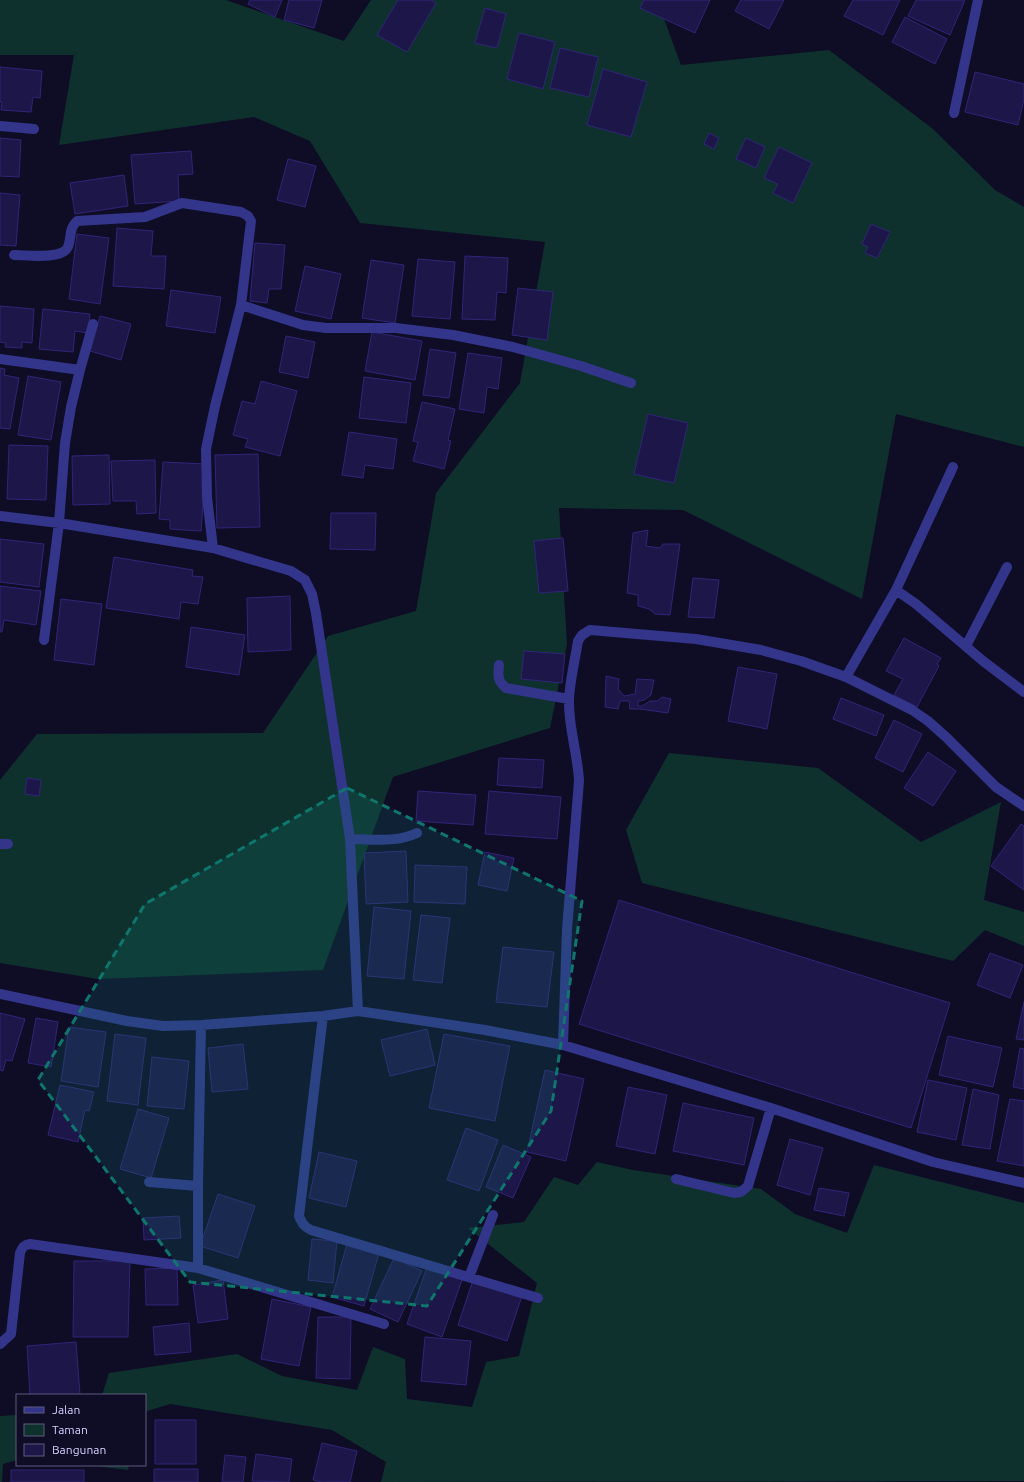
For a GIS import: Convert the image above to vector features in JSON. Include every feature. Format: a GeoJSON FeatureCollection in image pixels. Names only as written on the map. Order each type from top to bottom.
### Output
{"type":"FeatureCollection","features":[{"type":"Feature","properties":{"kind":"street"},"geometry":{"type":"LineString","coordinates":[[954,113],[978,0]]}},
{"type":"Feature","properties":{"kind":"street"},"geometry":{"type":"LineString","coordinates":[[0,126],[34,129]]}},
{"type":"Feature","properties":{"kind":"street"},"geometry":{"type":"LineString","coordinates":[[14,255],[56,256],[63,253],[68,247],[72,226],[77,221],[145,217],[182,204],[241,212],[248,216],[251,221],[241,305],[215,406],[206,449],[207,497],[212,548]]}},
{"type":"Feature","properties":{"kind":"street"},"geometry":{"type":"LineString","coordinates":[[241,305],[303,325],[326,328],[396,328],[453,335],[514,347],[581,366],[632,383]]}},
{"type":"Feature","properties":{"kind":"street"},"geometry":{"type":"LineString","coordinates":[[44,640],[71,407],[93,324]]}},
{"type":"Feature","properties":{"kind":"street"},"geometry":{"type":"LineString","coordinates":[[0,359],[80,370]]}},
{"type":"Feature","properties":{"kind":"street"},"geometry":{"type":"LineString","coordinates":[[846,678],[896,590],[953,467]]}},
{"type":"Feature","properties":{"kind":"street"},"geometry":{"type":"LineString","coordinates":[[0,516],[58,523],[212,548],[291,571],[305,580],[312,594],[317,621],[350,839],[358,1011]]}},
{"type":"Feature","properties":{"kind":"street"},"geometry":{"type":"LineString","coordinates":[[966,646],[1007,567]]}},
{"type":"Feature","properties":{"kind":"street"},"geometry":{"type":"LineString","coordinates":[[896,590],[916,604],[1024,692]]}},
{"type":"Feature","properties":{"kind":"street"},"geometry":{"type":"LineString","coordinates":[[563,1045],[567,929],[579,781],[569,700],[579,637],[586,631],[590,630],[696,639],[761,650],[801,661],[846,678],[912,710],[928,721],[946,736],[996,787],[1024,806]]}},
{"type":"Feature","properties":{"kind":"street"},"geometry":{"type":"LineString","coordinates":[[499,665],[498,677],[500,683],[506,688],[569,700]]}},
{"type":"Feature","properties":{"kind":"street"},"geometry":{"type":"LineString","coordinates":[[350,839],[396,840],[406,838],[417,833]]}},
{"type":"Feature","properties":{"kind":"street"},"geometry":{"type":"LineString","coordinates":[[0,994],[127,1021],[163,1026],[201,1025],[323,1016],[358,1011],[485,1030],[563,1045],[772,1108],[933,1162],[1024,1183]]}},
{"type":"Feature","properties":{"kind":"street"},"geometry":{"type":"LineString","coordinates":[[323,1016],[299,1216],[302,1223],[306,1228],[311,1230],[538,1298]]}},
{"type":"Feature","properties":{"kind":"street"},"geometry":{"type":"LineString","coordinates":[[198,1268],[201,1025]]}},
{"type":"Feature","properties":{"kind":"street"},"geometry":{"type":"LineString","coordinates":[[676,1180],[734,1193],[742,1192],[748,1186],[772,1108]]}},
{"type":"Feature","properties":{"kind":"street"},"geometry":{"type":"LineString","coordinates":[[149,1182],[198,1186]]}},
{"type":"Feature","properties":{"kind":"street"},"geometry":{"type":"LineString","coordinates":[[469,1278],[493,1215]]}},
{"type":"Feature","properties":{"kind":"street"},"geometry":{"type":"LineString","coordinates":[[0,1344],[11,1334],[21,1248],[30,1244],[198,1268],[384,1324]]}},
{"type":"Feature","properties":{"kind":"highlighted area"},"geometry":{"type":"Polygon","coordinates":[[[347,788],[582,901],[551,1111],[427,1306],[190,1282],[38,1080],[145,904],[347,788]]]}},
{"type":"Feature","properties":{"kind":"green space"},"geometry":{"type":"Polygon","coordinates":[[[0,0],[226,0],[344,41],[371,0],[657,0],[681,65],[829,50],[933,129],[995,190],[1024,207],[1024,447],[896,414],[862,599],[683,510],[559,508],[567,644],[550,728],[393,777],[323,970],[98,979],[0,963],[0,780],[37,734],[263,733],[328,636],[416,611],[436,493],[520,383],[545,242],[360,223],[310,141],[254,117],[59,145],[74,55],[0,55],[0,0]]]}},
{"type":"Feature","properties":{"kind":"green space"},"geometry":{"type":"Polygon","coordinates":[[[669,753],[818,768],[921,842],[1001,802],[984,900],[1024,912],[1024,946],[985,930],[953,961],[642,883],[626,830],[669,753]]]}},
{"type":"Feature","properties":{"kind":"green space"},"geometry":{"type":"Polygon","coordinates":[[[597,1162],[633,1170],[761,1189],[795,1214],[847,1233],[874,1165],[1024,1203],[1024,1481],[381,1482],[386,1462],[332,1430],[170,1404],[147,1411],[146,1414],[146,1394],[102,1394],[109,1373],[237,1354],[282,1376],[357,1390],[373,1347],[405,1359],[407,1399],[472,1407],[486,1362],[519,1356],[537,1283],[468,1228],[524,1222],[554,1177],[578,1185],[597,1162]]]}},
{"type":"Feature","properties":{"kind":"green space"},"geometry":{"type":"Polygon","coordinates":[[[16,1415],[16,1460],[3,1464],[2,1482],[0,1482],[0,1416],[16,1415]]]}},
{"type":"Feature","properties":{"kind":"green space"},"geometry":{"type":"Polygon","coordinates":[[[96,1466],[129,1466],[128,1470],[96,1466]]]}},
{"type":"Feature","properties":{"kind":"building"},"geometry":{"type":"Polygon","coordinates":[[[250,0],[282,0],[275,17],[248,4],[250,0]]]}},
{"type":"Feature","properties":{"kind":"building"},"geometry":{"type":"Polygon","coordinates":[[[289,0],[322,0],[314,28],[284,20],[289,0]]]}},
{"type":"Feature","properties":{"kind":"building"},"geometry":{"type":"Polygon","coordinates":[[[398,0],[431,0],[436,3],[407,52],[377,35],[398,0]]]}},
{"type":"Feature","properties":{"kind":"building"},"geometry":{"type":"Polygon","coordinates":[[[644,0],[710,0],[695,33],[640,8],[644,0]]]}},
{"type":"Feature","properties":{"kind":"building"},"geometry":{"type":"Polygon","coordinates":[[[741,0],[784,0],[769,29],[735,11],[741,0]]]}},
{"type":"Feature","properties":{"kind":"building"},"geometry":{"type":"Polygon","coordinates":[[[853,0],[900,0],[883,35],[844,16],[853,0]]]}},
{"type":"Feature","properties":{"kind":"building"},"geometry":{"type":"Polygon","coordinates":[[[916,0],[965,0],[950,35],[908,16],[916,0]]]}},
{"type":"Feature","properties":{"kind":"building"},"geometry":{"type":"Polygon","coordinates":[[[485,8],[506,14],[497,48],[475,43],[485,8]]]}},
{"type":"Feature","properties":{"kind":"building"},"geometry":{"type":"Polygon","coordinates":[[[905,17],[947,39],[935,64],[892,42],[905,17]]]}},
{"type":"Feature","properties":{"kind":"building"},"geometry":{"type":"Polygon","coordinates":[[[519,33],[555,42],[543,89],[507,79],[519,33]]]}},
{"type":"Feature","properties":{"kind":"building"},"geometry":{"type":"Polygon","coordinates":[[[560,48],[598,57],[589,97],[550,88],[560,48]]]}},
{"type":"Feature","properties":{"kind":"building"},"geometry":{"type":"Polygon","coordinates":[[[0,67],[42,71],[40,98],[33,97],[31,112],[1,110],[0,67]]]}},
{"type":"Feature","properties":{"kind":"building"},"geometry":{"type":"Polygon","coordinates":[[[603,69],[647,82],[631,137],[587,125],[603,69]]]}},
{"type":"Feature","properties":{"kind":"building"},"geometry":{"type":"Polygon","coordinates":[[[975,72],[1024,84],[1024,99],[1018,125],[965,112],[975,72]]]}},
{"type":"Feature","properties":{"kind":"building"},"geometry":{"type":"Polygon","coordinates":[[[709,133],[719,138],[714,149],[704,144],[709,133]]]}},
{"type":"Feature","properties":{"kind":"building"},"geometry":{"type":"Polygon","coordinates":[[[0,138],[21,140],[19,177],[0,176],[0,138]]]}},
{"type":"Feature","properties":{"kind":"building"},"geometry":{"type":"Polygon","coordinates":[[[746,138],[765,147],[756,168],[736,159],[746,138]]]}},
{"type":"Feature","properties":{"kind":"building"},"geometry":{"type":"Polygon","coordinates":[[[779,147],[812,163],[793,203],[773,193],[778,184],[764,178],[779,147]]]}},
{"type":"Feature","properties":{"kind":"building"},"geometry":{"type":"Polygon","coordinates":[[[191,151],[193,174],[178,175],[179,201],[135,204],[131,155],[191,151]]]}},
{"type":"Feature","properties":{"kind":"building"},"geometry":{"type":"Polygon","coordinates":[[[288,159],[316,166],[305,207],[277,200],[288,159]]]}},
{"type":"Feature","properties":{"kind":"building"},"geometry":{"type":"Polygon","coordinates":[[[124,175],[128,206],[75,214],[70,183],[124,175]]]}},
{"type":"Feature","properties":{"kind":"building"},"geometry":{"type":"Polygon","coordinates":[[[0,193],[20,195],[16,246],[0,245],[0,193]]]}},
{"type":"Feature","properties":{"kind":"building"},"geometry":{"type":"Polygon","coordinates":[[[871,224],[890,232],[877,258],[865,253],[868,247],[862,244],[871,224]]]}},
{"type":"Feature","properties":{"kind":"building"},"geometry":{"type":"Polygon","coordinates":[[[117,228],[153,231],[151,256],[166,256],[164,289],[113,286],[117,228]]]}},
{"type":"Feature","properties":{"kind":"building"},"geometry":{"type":"Polygon","coordinates":[[[77,234],[109,238],[100,304],[69,299],[77,234]]]}},
{"type":"Feature","properties":{"kind":"building"},"geometry":{"type":"Polygon","coordinates":[[[255,243],[285,245],[281,289],[269,289],[267,303],[250,301],[255,243]]]}},
{"type":"Feature","properties":{"kind":"building"},"geometry":{"type":"Polygon","coordinates":[[[465,256],[508,258],[506,293],[497,292],[495,320],[462,319],[465,256]]]}},
{"type":"Feature","properties":{"kind":"building"},"geometry":{"type":"Polygon","coordinates":[[[418,259],[455,262],[450,319],[412,316],[418,259]]]}},
{"type":"Feature","properties":{"kind":"building"},"geometry":{"type":"Polygon","coordinates":[[[371,260],[404,265],[395,323],[362,318],[371,260]]]}},
{"type":"Feature","properties":{"kind":"building"},"geometry":{"type":"Polygon","coordinates":[[[305,266],[341,274],[331,319],[295,311],[305,266]]]}},
{"type":"Feature","properties":{"kind":"building"},"geometry":{"type":"Polygon","coordinates":[[[518,288],[553,292],[547,340],[512,335],[518,288]]]}},
{"type":"Feature","properties":{"kind":"building"},"geometry":{"type":"Polygon","coordinates":[[[171,290],[221,297],[215,333],[166,326],[171,290]]]}},
{"type":"Feature","properties":{"kind":"building"},"geometry":{"type":"Polygon","coordinates":[[[0,306],[34,309],[32,343],[22,342],[22,348],[5,347],[6,343],[0,342],[0,306]]]}},
{"type":"Feature","properties":{"kind":"building"},"geometry":{"type":"Polygon","coordinates":[[[43,309],[90,314],[88,333],[75,331],[73,352],[39,349],[43,309]]]}},
{"type":"Feature","properties":{"kind":"building"},"geometry":{"type":"Polygon","coordinates":[[[100,316],[131,324],[121,360],[90,351],[100,316]]]}},
{"type":"Feature","properties":{"kind":"building"},"geometry":{"type":"Polygon","coordinates":[[[372,332],[422,341],[415,380],[365,371],[372,332]]]}},
{"type":"Feature","properties":{"kind":"building"},"geometry":{"type":"Polygon","coordinates":[[[286,336],[315,342],[308,378],[279,372],[286,336]]]}},
{"type":"Feature","properties":{"kind":"building"},"geometry":{"type":"Polygon","coordinates":[[[430,349],[456,353],[449,398],[423,395],[430,349]]]}},
{"type":"Feature","properties":{"kind":"building"},"geometry":{"type":"Polygon","coordinates":[[[468,353],[502,358],[498,389],[487,387],[484,413],[459,409],[468,353]]]}},
{"type":"Feature","properties":{"kind":"building"},"geometry":{"type":"Polygon","coordinates":[[[0,368],[5,369],[4,375],[19,378],[10,429],[0,428],[0,368]]]}},
{"type":"Feature","properties":{"kind":"building"},"geometry":{"type":"Polygon","coordinates":[[[28,376],[61,382],[51,440],[18,435],[28,376]]]}},
{"type":"Feature","properties":{"kind":"building"},"geometry":{"type":"Polygon","coordinates":[[[364,377],[411,383],[406,423],[359,418],[364,377]]]}},
{"type":"Feature","properties":{"kind":"building"},"geometry":{"type":"Polygon","coordinates":[[[261,381],[297,391],[280,456],[245,447],[248,439],[233,435],[242,401],[255,404],[261,381]]]}},
{"type":"Feature","properties":{"kind":"building"},"geometry":{"type":"Polygon","coordinates":[[[422,402],[455,409],[448,440],[451,441],[444,469],[413,461],[418,442],[413,441],[422,402]]]}},
{"type":"Feature","properties":{"kind":"building"},"geometry":{"type":"Polygon","coordinates":[[[648,414],[688,423],[674,483],[634,474],[648,414]]]}},
{"type":"Feature","properties":{"kind":"building"},"geometry":{"type":"Polygon","coordinates":[[[349,432],[397,439],[393,469],[365,465],[363,478],[342,475],[349,432]]]}},
{"type":"Feature","properties":{"kind":"building"},"geometry":{"type":"Polygon","coordinates":[[[9,445],[48,446],[46,500],[7,499],[9,445]]]}},
{"type":"Feature","properties":{"kind":"building"},"geometry":{"type":"Polygon","coordinates":[[[258,454],[260,527],[217,528],[215,455],[258,454]]]}},
{"type":"Feature","properties":{"kind":"building"},"geometry":{"type":"Polygon","coordinates":[[[109,455],[110,504],[73,505],[72,456],[109,455]]]}},
{"type":"Feature","properties":{"kind":"building"},"geometry":{"type":"Polygon","coordinates":[[[155,460],[156,513],[137,514],[136,501],[113,501],[111,461],[155,460]]]}},
{"type":"Feature","properties":{"kind":"building"},"geometry":{"type":"Polygon","coordinates":[[[163,462],[206,464],[201,531],[170,529],[170,520],[159,519],[163,462]]]}},
{"type":"Feature","properties":{"kind":"building"},"geometry":{"type":"Polygon","coordinates":[[[331,513],[376,513],[375,550],[330,549],[331,513]]]}},
{"type":"Feature","properties":{"kind":"building"},"geometry":{"type":"Polygon","coordinates":[[[648,530],[646,546],[660,548],[663,544],[680,544],[670,615],[655,614],[649,609],[638,606],[638,595],[627,593],[633,533],[648,530]]]}},
{"type":"Feature","properties":{"kind":"building"},"geometry":{"type":"Polygon","coordinates":[[[563,538],[568,591],[539,593],[534,541],[563,538]]]}},
{"type":"Feature","properties":{"kind":"building"},"geometry":{"type":"Polygon","coordinates":[[[0,539],[44,544],[39,587],[0,582],[0,539]]]}},
{"type":"Feature","properties":{"kind":"building"},"geometry":{"type":"Polygon","coordinates":[[[114,557],[193,570],[192,576],[203,577],[198,604],[181,602],[179,619],[106,608],[114,557]]]}},
{"type":"Feature","properties":{"kind":"building"},"geometry":{"type":"Polygon","coordinates":[[[693,578],[719,580],[714,618],[688,617],[693,578]]]}},
{"type":"Feature","properties":{"kind":"building"},"geometry":{"type":"Polygon","coordinates":[[[0,586],[41,591],[36,625],[4,620],[2,632],[0,632],[0,586]]]}},
{"type":"Feature","properties":{"kind":"building"},"geometry":{"type":"Polygon","coordinates":[[[290,596],[291,650],[248,652],[247,598],[290,596]]]}},
{"type":"Feature","properties":{"kind":"building"},"geometry":{"type":"Polygon","coordinates":[[[61,599],[102,604],[94,665],[54,660],[61,599]]]}},
{"type":"Feature","properties":{"kind":"building"},"geometry":{"type":"Polygon","coordinates":[[[191,627],[245,635],[239,675],[186,667],[191,627]]]}},
{"type":"Feature","properties":{"kind":"building"},"geometry":{"type":"Polygon","coordinates":[[[904,638],[941,658],[937,664],[939,666],[917,707],[894,695],[903,679],[886,671],[904,638]]]}},
{"type":"Feature","properties":{"kind":"building"},"geometry":{"type":"Polygon","coordinates":[[[524,651],[565,654],[562,683],[521,679],[524,651]]]}},
{"type":"Feature","properties":{"kind":"building"},"geometry":{"type":"Polygon","coordinates":[[[738,667],[777,674],[767,729],[728,721],[738,667]]]}},
{"type":"Feature","properties":{"kind":"building"},"geometry":{"type":"Polygon","coordinates":[[[606,676],[619,679],[618,689],[624,696],[635,694],[637,679],[654,680],[651,695],[644,700],[638,701],[638,706],[642,706],[650,701],[657,701],[662,697],[671,699],[668,713],[630,709],[629,701],[620,701],[618,709],[605,707],[606,676]]]}},
{"type":"Feature","properties":{"kind":"building"},"geometry":{"type":"Polygon","coordinates":[[[841,698],[884,715],[876,736],[833,719],[841,698]]]}},
{"type":"Feature","properties":{"kind":"building"},"geometry":{"type":"Polygon","coordinates":[[[894,720],[922,734],[903,772],[875,758],[894,720]]]}},
{"type":"Feature","properties":{"kind":"building"},"geometry":{"type":"Polygon","coordinates":[[[928,752],[956,771],[933,806],[904,788],[928,752]]]}},
{"type":"Feature","properties":{"kind":"building"},"geometry":{"type":"Polygon","coordinates":[[[499,758],[544,760],[542,788],[497,785],[499,758]]]}},
{"type":"Feature","properties":{"kind":"building"},"geometry":{"type":"Polygon","coordinates":[[[27,778],[41,780],[39,796],[25,794],[27,778]]]}},
{"type":"Feature","properties":{"kind":"building"},"geometry":{"type":"Polygon","coordinates":[[[418,791],[476,795],[473,825],[416,821],[418,791]]]}},
{"type":"Feature","properties":{"kind":"building"},"geometry":{"type":"Polygon","coordinates":[[[489,791],[561,797],[557,839],[485,834],[489,791]]]}},
{"type":"Feature","properties":{"kind":"building"},"geometry":{"type":"Polygon","coordinates":[[[1021,824],[1024,826],[1024,890],[991,866],[1021,824]]]}},
{"type":"Feature","properties":{"kind":"building"},"geometry":{"type":"Polygon","coordinates":[[[406,851],[408,902],[366,904],[364,853],[406,851]]]}},
{"type":"Feature","properties":{"kind":"building"},"geometry":{"type":"Polygon","coordinates":[[[485,852],[514,858],[507,891],[478,885],[485,852]]]}},
{"type":"Feature","properties":{"kind":"building"},"geometry":{"type":"Polygon","coordinates":[[[415,865],[467,867],[465,904],[414,902],[415,865]]]}},
{"type":"Feature","properties":{"kind":"building"},"geometry":{"type":"Polygon","coordinates":[[[619,900],[950,1003],[911,1128],[579,1024],[619,900]]]}},
{"type":"Feature","properties":{"kind":"building"},"geometry":{"type":"Polygon","coordinates":[[[374,907],[411,911],[404,979],[367,976],[374,907]]]}},
{"type":"Feature","properties":{"kind":"building"},"geometry":{"type":"Polygon","coordinates":[[[421,915],[450,918],[442,983],[413,980],[421,915]]]}},
{"type":"Feature","properties":{"kind":"building"},"geometry":{"type":"Polygon","coordinates":[[[503,947],[554,952],[547,1007],[496,1002],[503,947]]]}},
{"type":"Feature","properties":{"kind":"building"},"geometry":{"type":"Polygon","coordinates":[[[990,953],[1023,965],[1010,998],[977,985],[990,953]]]}},
{"type":"Feature","properties":{"kind":"building"},"geometry":{"type":"Polygon","coordinates":[[[1024,1002],[1024,1040],[1016,1039],[1024,1002]]]}},
{"type":"Feature","properties":{"kind":"building"},"geometry":{"type":"Polygon","coordinates":[[[0,1013],[25,1019],[12,1061],[6,1060],[3,1071],[0,1070],[0,1013]]]}},
{"type":"Feature","properties":{"kind":"building"},"geometry":{"type":"Polygon","coordinates":[[[36,1018],[58,1022],[51,1067],[28,1063],[36,1018]]]}},
{"type":"Feature","properties":{"kind":"building"},"geometry":{"type":"Polygon","coordinates":[[[69,1027],[106,1032],[98,1087],[61,1081],[69,1027]]]}},
{"type":"Feature","properties":{"kind":"building"},"geometry":{"type":"Polygon","coordinates":[[[427,1029],[435,1065],[390,1076],[381,1040],[427,1029]]]}},
{"type":"Feature","properties":{"kind":"building"},"geometry":{"type":"Polygon","coordinates":[[[115,1034],[146,1038],[138,1105],[107,1101],[115,1034]]]}},
{"type":"Feature","properties":{"kind":"building"},"geometry":{"type":"Polygon","coordinates":[[[444,1034],[510,1046],[495,1121],[429,1108],[444,1034]]]}},
{"type":"Feature","properties":{"kind":"building"},"geometry":{"type":"Polygon","coordinates":[[[948,1036],[1002,1048],[993,1087],[939,1075],[948,1036]]]}},
{"type":"Feature","properties":{"kind":"building"},"geometry":{"type":"Polygon","coordinates":[[[243,1044],[248,1089],[212,1092],[208,1048],[243,1044]]]}},
{"type":"Feature","properties":{"kind":"building"},"geometry":{"type":"Polygon","coordinates":[[[1020,1048],[1024,1049],[1024,1089],[1013,1087],[1020,1048]]]}},
{"type":"Feature","properties":{"kind":"building"},"geometry":{"type":"Polygon","coordinates":[[[152,1057],[189,1061],[184,1109],[147,1106],[152,1057]]]}},
{"type":"Feature","properties":{"kind":"building"},"geometry":{"type":"Polygon","coordinates":[[[545,1070],[584,1079],[566,1161],[527,1152],[545,1070]]]}},
{"type":"Feature","properties":{"kind":"building"},"geometry":{"type":"Polygon","coordinates":[[[928,1080],[967,1088],[956,1140],[917,1132],[928,1080]]]}},
{"type":"Feature","properties":{"kind":"building"},"geometry":{"type":"Polygon","coordinates":[[[60,1085],[94,1092],[89,1111],[85,1110],[78,1142],[48,1135],[60,1085]]]}},
{"type":"Feature","properties":{"kind":"building"},"geometry":{"type":"Polygon","coordinates":[[[628,1087],[667,1095],[655,1154],[616,1146],[628,1087]]]}},
{"type":"Feature","properties":{"kind":"building"},"geometry":{"type":"Polygon","coordinates":[[[973,1089],[999,1095],[990,1149],[962,1145],[973,1089]]]}},
{"type":"Feature","properties":{"kind":"building"},"geometry":{"type":"Polygon","coordinates":[[[1010,1099],[1024,1101],[1024,1166],[997,1161],[1010,1099]]]}},
{"type":"Feature","properties":{"kind":"building"},"geometry":{"type":"Polygon","coordinates":[[[683,1103],[754,1118],[744,1165],[673,1151],[683,1103]]]}},
{"type":"Feature","properties":{"kind":"building"},"geometry":{"type":"Polygon","coordinates":[[[138,1109],[169,1118],[151,1178],[120,1169],[138,1109]]]}},
{"type":"Feature","properties":{"kind":"building"},"geometry":{"type":"Polygon","coordinates":[[[466,1128],[498,1140],[479,1191],[447,1180],[466,1128]]]}},
{"type":"Feature","properties":{"kind":"building"},"geometry":{"type":"Polygon","coordinates":[[[790,1139],[823,1148],[810,1195],[777,1185],[790,1139]]]}},
{"type":"Feature","properties":{"kind":"building"},"geometry":{"type":"Polygon","coordinates":[[[503,1145],[531,1157],[513,1198],[486,1187],[503,1145]]]}},
{"type":"Feature","properties":{"kind":"building"},"geometry":{"type":"Polygon","coordinates":[[[319,1152],[357,1161],[346,1207],[309,1198],[319,1152]]]}},
{"type":"Feature","properties":{"kind":"building"},"geometry":{"type":"Polygon","coordinates":[[[819,1188],[849,1193],[844,1216],[814,1210],[819,1188]]]}},
{"type":"Feature","properties":{"kind":"building"},"geometry":{"type":"Polygon","coordinates":[[[218,1194],[255,1206],[238,1258],[200,1246],[218,1194]]]}},
{"type":"Feature","properties":{"kind":"building"},"geometry":{"type":"Polygon","coordinates":[[[179,1216],[181,1238],[144,1240],[143,1218],[179,1216]]]}},
{"type":"Feature","properties":{"kind":"building"},"geometry":{"type":"Polygon","coordinates":[[[312,1239],[337,1241],[333,1283],[308,1280],[312,1239]]]}},
{"type":"Feature","properties":{"kind":"building"},"geometry":{"type":"Polygon","coordinates":[[[347,1244],[379,1253],[364,1306],[332,1297],[347,1244]]]}},
{"type":"Feature","properties":{"kind":"building"},"geometry":{"type":"Polygon","coordinates":[[[394,1258],[422,1271],[398,1322],[370,1309],[394,1258]]]}},
{"type":"Feature","properties":{"kind":"building"},"geometry":{"type":"Polygon","coordinates":[[[74,1261],[130,1261],[128,1337],[73,1337],[74,1261]]]}},
{"type":"Feature","properties":{"kind":"building"},"geometry":{"type":"Polygon","coordinates":[[[427,1267],[462,1280],[442,1337],[407,1324],[427,1267]]]}},
{"type":"Feature","properties":{"kind":"building"},"geometry":{"type":"Polygon","coordinates":[[[177,1268],[178,1305],[146,1305],[145,1269],[177,1268]]]}},
{"type":"Feature","properties":{"kind":"building"},"geometry":{"type":"Polygon","coordinates":[[[223,1280],[228,1319],[198,1323],[193,1285],[223,1280]]]}},
{"type":"Feature","properties":{"kind":"building"},"geometry":{"type":"Polygon","coordinates":[[[473,1280],[522,1296],[507,1341],[458,1325],[473,1280]]]}},
{"type":"Feature","properties":{"kind":"building"},"geometry":{"type":"Polygon","coordinates":[[[272,1299],[311,1307],[299,1366],[261,1359],[272,1299]]]}},
{"type":"Feature","properties":{"kind":"building"},"geometry":{"type":"Polygon","coordinates":[[[318,1317],[351,1317],[350,1379],[316,1378],[318,1317]]]}},
{"type":"Feature","properties":{"kind":"building"},"geometry":{"type":"Polygon","coordinates":[[[189,1323],[191,1352],[155,1355],[153,1327],[189,1323]]]}},
{"type":"Feature","properties":{"kind":"building"},"geometry":{"type":"Polygon","coordinates":[[[425,1337],[471,1341],[466,1385],[421,1381],[425,1337]]]}},
{"type":"Feature","properties":{"kind":"building"},"geometry":{"type":"Polygon","coordinates":[[[76,1342],[80,1394],[30,1394],[27,1346],[76,1342]]]}},
{"type":"Feature","properties":{"kind":"building"},"geometry":{"type":"Polygon","coordinates":[[[155,1420],[196,1420],[196,1464],[155,1464],[155,1420]]]}},
{"type":"Feature","properties":{"kind":"building"},"geometry":{"type":"Polygon","coordinates":[[[322,1443],[357,1451],[350,1482],[321,1482],[313,1480],[322,1443]]]}},
{"type":"Feature","properties":{"kind":"building"},"geometry":{"type":"Polygon","coordinates":[[[256,1454],[292,1459],[289,1482],[252,1481],[256,1454]]]}},
{"type":"Feature","properties":{"kind":"building"},"geometry":{"type":"Polygon","coordinates":[[[225,1455],[246,1457],[243,1482],[222,1482],[225,1455]]]}},
{"type":"Feature","properties":{"kind":"building"},"geometry":{"type":"Polygon","coordinates":[[[154,1469],[198,1469],[198,1482],[154,1482],[154,1469]]]}},
{"type":"Feature","properties":{"kind":"building"},"geometry":{"type":"Polygon","coordinates":[[[11,1470],[84,1470],[84,1482],[11,1482],[11,1470]]]}}]}
